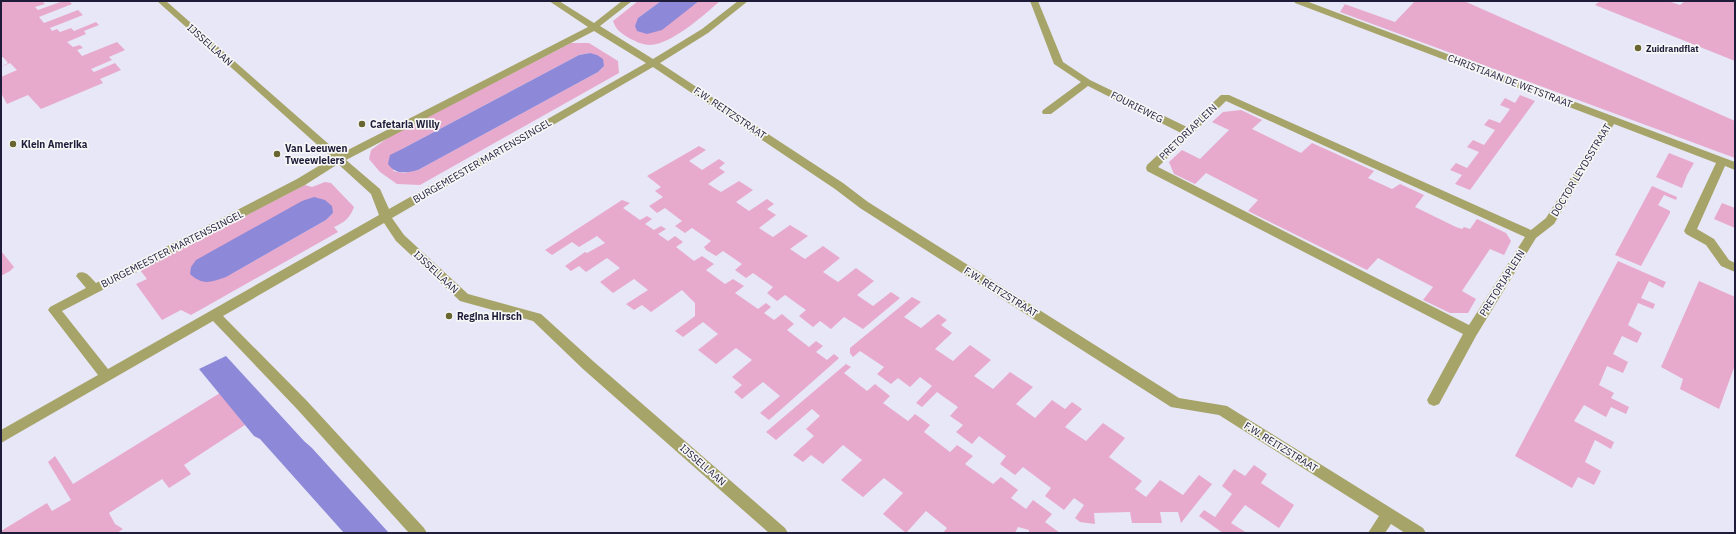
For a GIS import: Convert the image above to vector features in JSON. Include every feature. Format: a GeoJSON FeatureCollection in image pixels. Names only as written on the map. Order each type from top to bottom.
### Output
{"type":"FeatureCollection","features":[{"type":"Feature","properties":{"kind":"street","name":"IJSSELLAAN"},"geometry":{"type":"LineString","coordinates":[[161,1],[337,160],[376,192],[386,216],[400,238],[464,298],[537,317],[588,365],[780,533]]}},
{"type":"Feature","properties":{"kind":"street","name":"F.W. REITZSTRAAT"},"geometry":{"type":"LineString","coordinates":[[553,1],[654,63],[833,181],[864,205],[1176,403],[1222,410],[1418,533]]}},
{"type":"Feature","properties":{"kind":"street","name":"BURGEMEESTER MARTENSSINGEL"},"geometry":{"type":"LineString","coordinates":[[628,1],[594,27],[337,160],[301,182],[54,310],[108,377],[654,63],[705,31],[744,1]]}},
{"type":"Feature","properties":{"kind":"street","name":"FOURIEWEG"},"geometry":{"type":"LineString","coordinates":[[1034,1],[1059,64],[1087,82],[1188,132]]}},
{"type":"Feature","properties":{"kind":"street","name":"CHRISTIAAN DE WETSTRAAT"},"geometry":{"type":"LineString","coordinates":[[1298,1],[1735,166]]}},
{"type":"Feature","properties":{"kind":"street"},"geometry":{"type":"LineString","coordinates":[[1047,112],[1087,82]]}},
{"type":"Feature","properties":{"kind":"street","name":"PRETORIAPLEIN"},"geometry":{"type":"LineString","coordinates":[[1471,332],[1151,168],[1225,97],[1532,235]]}},
{"type":"Feature","properties":{"kind":"street","name":"DOCTOR LEYDSSTRAAT"},"geometry":{"type":"LineString","coordinates":[[1550,221],[1612,119]]}},
{"type":"Feature","properties":{"kind":"street"},"geometry":{"type":"LineString","coordinates":[[1722,161],[1690,231],[1710,242],[1724,263],[1735,268]]}},
{"type":"Feature","properties":{"kind":"street","name":"PRETORIAPLEIN"},"geometry":{"type":"LineString","coordinates":[[1434,400],[1471,332],[1532,235],[1550,221]]}},
{"type":"Feature","properties":{"kind":"street","name":"BURGEMEESTER MARTENSSINGEL"},"geometry":{"type":"LineString","coordinates":[[82,276],[94,289]]}},
{"type":"Feature","properties":{"kind":"street"},"geometry":{"type":"LineString","coordinates":[[216,315],[302,404],[419,533]]}},
{"type":"Feature","properties":{"kind":"street"},"geometry":{"type":"LineString","coordinates":[[1,437],[108,377]]}},
{"type":"Feature","properties":{"kind":"street"},"geometry":{"type":"LineString","coordinates":[[1376,533],[1388,515]]}},
{"type":"Feature","properties":{"kind":"shaded area"},"geometry":{"type":"Polygon","coordinates":[[[1,1],[42,1],[45,4],[35,7],[38,10],[63,1],[69,1],[72,4],[39,17],[44,23],[78,10],[83,15],[50,28],[52,31],[57,29],[60,32],[71,28],[74,31],[96,22],[99,25],[84,31],[86,34],[67,42],[73,47],[80,45],[83,48],[77,50],[82,56],[117,42],[125,50],[109,57],[112,60],[91,69],[94,72],[115,63],[121,70],[100,79],[103,83],[41,109],[28,95],[7,104],[1,93],[1,77],[17,70],[10,63],[1,67],[8,63],[3,57],[1,58],[1,1]]]}},
{"type":"Feature","properties":{"kind":"shaded area"},"geometry":{"type":"Polygon","coordinates":[[[638,1],[661,1],[638,18],[694,5],[699,1],[720,1],[697,21],[678,34],[668,40],[650,45],[639,43],[621,33],[613,21],[638,1]]]}},
{"type":"Feature","properties":{"kind":"shaded area"},"geometry":{"type":"Polygon","coordinates":[[[661,1],[699,1],[662,30],[647,34],[637,31],[635,26],[638,18],[661,1]]]}},
{"type":"Feature","properties":{"kind":"shaded area"},"geometry":{"type":"Polygon","coordinates":[[[1415,1],[1464,1],[1735,121],[1735,158],[1340,12],[1345,4],[1395,22],[1415,1]]]}},
{"type":"Feature","properties":{"kind":"shaded area"},"geometry":{"type":"Polygon","coordinates":[[[1600,1],[1668,1],[1680,5],[1685,1],[1735,1],[1735,61],[1595,5],[1600,1]]]}},
{"type":"Feature","properties":{"kind":"shaded area"},"geometry":{"type":"Polygon","coordinates":[[[571,43],[589,43],[618,61],[619,73],[420,185],[397,184],[380,172],[369,159],[371,150],[389,137],[571,43]],[[590,53],[579,55],[402,149],[393,171],[404,173],[418,170],[598,72],[604,66],[590,53]]]}},
{"type":"Feature","properties":{"kind":"shaded area"},"geometry":{"type":"Polygon","coordinates":[[[590,53],[603,59],[604,66],[598,72],[418,170],[398,172],[391,168],[388,164],[390,155],[579,55],[590,53]]]}},
{"type":"Feature","properties":{"kind":"shaded area"},"geometry":{"type":"Polygon","coordinates":[[[1520,95],[1535,101],[1470,190],[1455,184],[1462,175],[1450,170],[1456,163],[1467,168],[1479,152],[1467,147],[1473,140],[1484,145],[1495,130],[1484,125],[1489,119],[1500,123],[1510,109],[1500,105],[1505,98],[1515,103],[1520,95]]]}},
{"type":"Feature","properties":{"kind":"shaded area"},"geometry":{"type":"Polygon","coordinates":[[[1241,110],[1262,120],[1252,129],[1301,153],[1312,143],[1374,171],[1368,178],[1392,189],[1400,184],[1424,195],[1415,207],[1456,227],[1470,229],[1477,219],[1506,233],[1511,241],[1504,255],[1490,249],[1462,291],[1476,299],[1468,313],[1450,313],[1423,300],[1433,287],[1378,258],[1367,270],[1248,211],[1258,200],[1206,173],[1195,184],[1174,174],[1169,162],[1182,150],[1200,159],[1229,130],[1212,122],[1223,112],[1241,110]]]}},
{"type":"Feature","properties":{"kind":"shaded area"},"geometry":{"type":"Polygon","coordinates":[[[699,146],[706,150],[689,161],[702,170],[719,159],[725,163],[719,168],[725,172],[708,184],[721,192],[739,181],[753,190],[736,202],[749,211],[767,199],[774,204],[767,209],[776,215],[759,228],[773,237],[790,225],[808,236],[790,249],[805,259],[823,246],[840,258],[823,272],[838,282],[856,268],[874,281],[857,295],[873,306],[891,292],[900,298],[863,329],[844,317],[831,329],[820,321],[813,327],[799,316],[806,310],[785,295],[777,301],[767,293],[773,287],[753,273],[746,278],[735,270],[742,264],[723,251],[716,256],[706,250],[704,247],[711,241],[692,228],[685,233],[675,226],[682,221],[665,208],[657,213],[649,206],[663,197],[655,191],[661,187],[647,176],[699,146]]]}},
{"type":"Feature","properties":{"kind":"shaded area"},"geometry":{"type":"Polygon","coordinates":[[[1669,153],[1694,163],[1682,188],[1656,177],[1669,153]]]}},
{"type":"Feature","properties":{"kind":"shaded area"},"geometry":{"type":"Polygon","coordinates":[[[325,182],[331,183],[354,207],[347,219],[334,227],[338,232],[191,315],[181,310],[162,320],[136,284],[147,279],[140,270],[305,185],[312,187],[325,182]],[[333,213],[226,277],[326,220],[333,213]]]}},
{"type":"Feature","properties":{"kind":"shaded area"},"geometry":{"type":"Polygon","coordinates":[[[1652,186],[1677,197],[1676,200],[1664,195],[1658,205],[1670,211],[1670,213],[1641,266],[1615,255],[1652,186]]]}},
{"type":"Feature","properties":{"kind":"shaded area"},"geometry":{"type":"Polygon","coordinates":[[[314,197],[325,200],[332,206],[333,213],[326,220],[226,277],[203,282],[190,274],[191,267],[196,260],[302,201],[314,197]]]}},
{"type":"Feature","properties":{"kind":"shaded area"},"geometry":{"type":"Polygon","coordinates":[[[622,200],[630,203],[623,208],[640,220],[647,216],[652,219],[645,224],[654,230],[661,226],[666,229],[658,234],[668,241],[675,236],[683,242],[676,247],[694,261],[702,256],[714,264],[706,270],[725,284],[733,279],[744,286],[735,293],[758,309],[766,303],[771,307],[764,313],[774,320],[782,314],[794,324],[787,330],[809,347],[816,341],[823,346],[816,352],[827,360],[834,354],[839,358],[769,420],[760,413],[780,396],[763,382],[742,399],[734,392],[742,385],[732,377],[752,360],[736,348],[716,364],[698,350],[718,334],[703,322],[683,337],[675,331],[695,316],[695,303],[682,290],[651,312],[642,305],[634,310],[626,304],[648,290],[634,279],[613,293],[600,282],[620,268],[607,258],[586,272],[579,266],[571,271],[565,266],[585,252],[587,253],[605,243],[597,236],[579,247],[572,242],[552,255],[545,250],[622,200]]]}},
{"type":"Feature","properties":{"kind":"shaded area"},"geometry":{"type":"Polygon","coordinates":[[[1722,203],[1735,208],[1735,228],[1714,219],[1722,203]]]}},
{"type":"Feature","properties":{"kind":"shaded area"},"geometry":{"type":"Polygon","coordinates":[[[1,251],[14,267],[1,276],[1,251]]]}},
{"type":"Feature","properties":{"kind":"shaded area"},"geometry":{"type":"Polygon","coordinates":[[[1618,261],[1666,282],[1663,288],[1649,281],[1641,298],[1655,304],[1653,309],[1638,303],[1628,325],[1642,333],[1637,343],[1622,336],[1613,354],[1628,362],[1623,373],[1607,366],[1599,385],[1614,393],[1611,398],[1629,407],[1626,414],[1611,407],[1606,417],[1584,405],[1574,421],[1614,442],[1611,449],[1595,440],[1585,462],[1601,471],[1594,485],[1578,477],[1572,488],[1515,456],[1618,261]]]}},
{"type":"Feature","properties":{"kind":"shaded area"},"geometry":{"type":"Polygon","coordinates":[[[1699,281],[1735,297],[1735,365],[1719,409],[1680,389],[1683,379],[1661,367],[1699,281]]]}},
{"type":"Feature","properties":{"kind":"shaded area"},"geometry":{"type":"Polygon","coordinates":[[[912,297],[921,302],[904,317],[921,328],[938,314],[947,320],[941,325],[952,333],[935,349],[953,361],[970,345],[991,360],[974,376],[993,389],[1010,372],[1033,387],[1016,404],[1035,418],[1052,400],[1065,409],[1072,402],[1082,409],[1065,427],[1086,441],[1103,423],[1125,438],[1109,457],[1142,481],[1135,489],[1146,497],[1160,480],[1183,495],[1199,475],[1212,484],[1181,523],[1178,512],[1160,512],[1162,523],[1132,523],[1130,512],[1094,513],[1095,524],[1080,522],[1075,518],[1084,505],[1074,498],[1064,510],[1045,496],[1051,488],[1023,467],[1015,475],[1000,464],[1006,456],[979,436],[972,444],[956,432],[963,425],[950,416],[958,407],[937,392],[922,407],[916,403],[932,386],[920,377],[910,387],[898,378],[891,384],[877,374],[884,367],[860,351],[853,357],[850,353],[850,348],[912,297]]]}},
{"type":"Feature","properties":{"kind":"shaded area"},"geometry":{"type":"Polygon","coordinates":[[[226,356],[389,533],[344,533],[260,439],[254,436],[199,369],[226,356]]]}},
{"type":"Feature","properties":{"kind":"shaded area"},"geometry":{"type":"Polygon","coordinates":[[[846,364],[851,367],[844,373],[867,391],[875,384],[890,396],[883,403],[908,421],[915,414],[930,425],[924,432],[950,452],[957,445],[973,456],[965,464],[993,484],[1001,477],[1018,490],[1011,498],[1026,509],[1033,500],[1052,514],[1045,522],[1060,533],[1029,533],[1029,530],[1018,527],[1015,533],[943,533],[947,528],[926,511],[906,533],[883,514],[903,493],[884,478],[863,497],[841,480],[862,460],[843,445],[823,464],[811,455],[803,462],[793,455],[814,436],[806,429],[820,416],[812,409],[776,440],[766,432],[846,364]]]}},
{"type":"Feature","properties":{"kind":"shaded area"},"geometry":{"type":"Polygon","coordinates":[[[220,393],[245,425],[184,465],[191,474],[169,488],[162,479],[109,513],[115,524],[123,529],[117,533],[1,533],[1,531],[47,503],[52,511],[71,500],[48,462],[55,456],[73,484],[220,393]]]}},
{"type":"Feature","properties":{"kind":"shaded area"},"geometry":{"type":"Polygon","coordinates":[[[1254,465],[1267,474],[1261,483],[1294,505],[1279,528],[1245,505],[1231,523],[1247,533],[1223,533],[1199,516],[1204,510],[1215,517],[1232,494],[1222,486],[1234,469],[1245,476],[1254,465]]]}},
{"type":"Feature","properties":{"kind":"place","name":"Zuidrandflat"},"geometry":{"type":"Point","coordinates":[1638,48]}},
{"type":"Feature","properties":{"kind":"place","name":"Cafetaria Willy"},"geometry":{"type":"Point","coordinates":[362,124]}},
{"type":"Feature","properties":{"kind":"place","name":"Klein Amerika"},"geometry":{"type":"Point","coordinates":[13,144]}},
{"type":"Feature","properties":{"kind":"place","name":"Van Leeuwen Tweewielers"},"geometry":{"type":"Point","coordinates":[277,154]}},
{"type":"Feature","properties":{"kind":"place","name":"Regina Hirsch"},"geometry":{"type":"Point","coordinates":[449,316]}}]}
